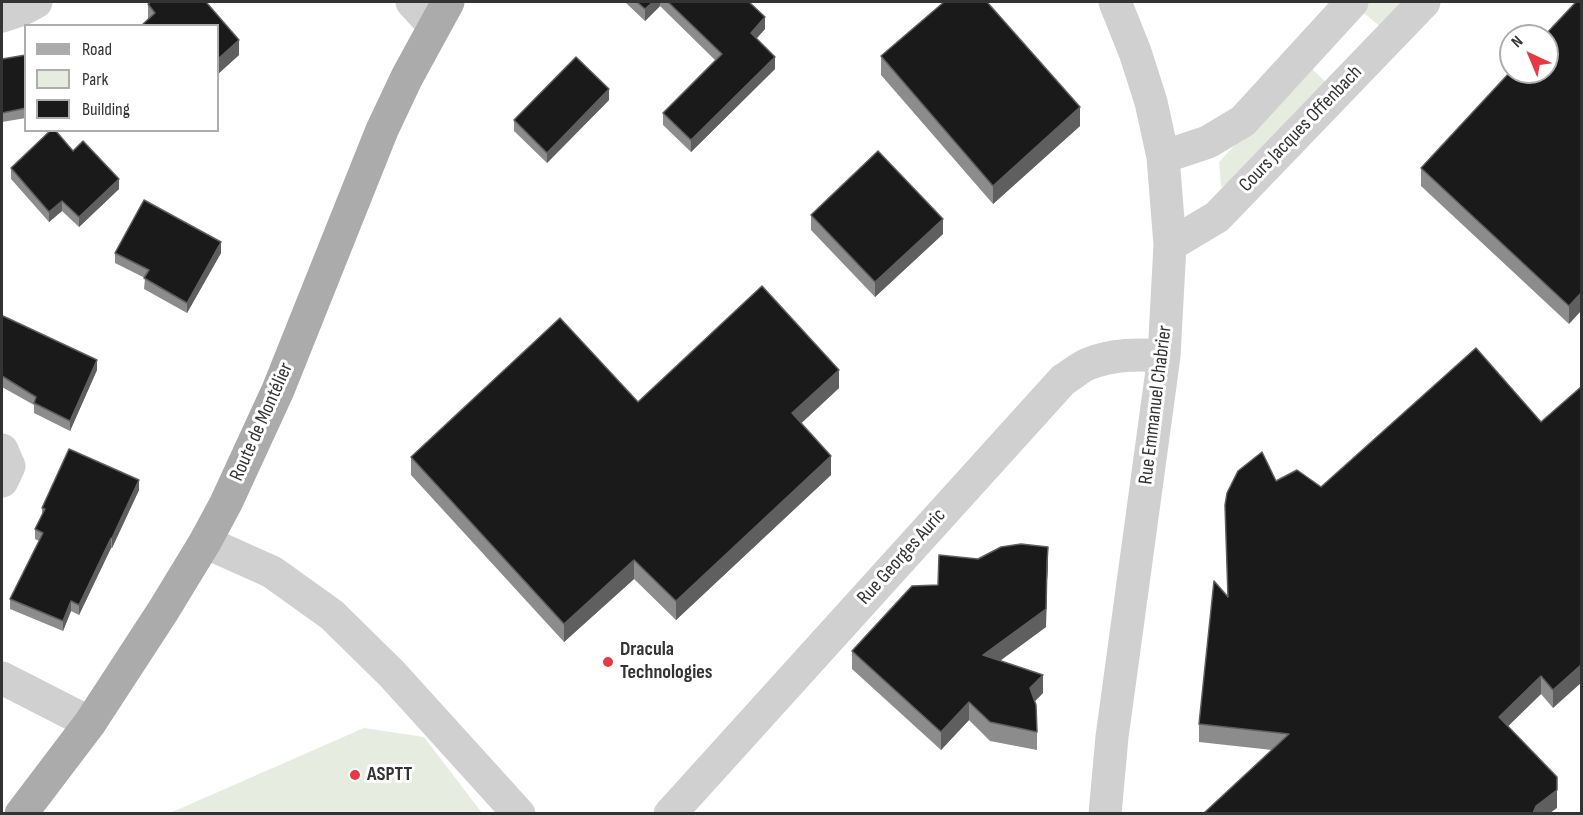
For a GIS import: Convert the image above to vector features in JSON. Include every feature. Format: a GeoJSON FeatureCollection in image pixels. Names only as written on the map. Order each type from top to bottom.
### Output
{"type":"FeatureCollection","features":[{"type":"Feature","properties":{"kind":"main road","name":"Route de Montélier"},"geometry":{"type":"LineString","coordinates":[[21,813],[90,723],[206,542],[278,390],[382,130],[441,14]]}},
{"type":"Feature","properties":{"kind":"street"},"geometry":{"type":"LineString","coordinates":[[2,16],[36,2]]}},
{"type":"Feature","properties":{"kind":"street"},"geometry":{"type":"LineString","coordinates":[[412,2],[441,14]]}},
{"type":"Feature","properties":{"kind":"street","name":"Rue Emmanuel Chabrier"},"geometry":{"type":"LineString","coordinates":[[1105,813],[1112,737],[1164,356],[1170,245],[1164,157],[1152,102],[1115,2]]}},
{"type":"Feature","properties":{"kind":"street"},"geometry":{"type":"LineString","coordinates":[[1164,157],[1208,142],[1243,121],[1352,2]]}},
{"type":"Feature","properties":{"kind":"street","name":"Cours Jacques Offenbach"},"geometry":{"type":"LineString","coordinates":[[1170,245],[1217,217],[1424,2]]}},
{"type":"Feature","properties":{"kind":"street","name":"Rue Georges Auric"},"geometry":{"type":"LineString","coordinates":[[670,813],[1063,380],[1086,365],[1114,356],[1138,354],[1164,356]]}},
{"type":"Feature","properties":{"kind":"street"},"geometry":{"type":"LineString","coordinates":[[2,450],[9,466],[2,481]]}},
{"type":"Feature","properties":{"kind":"street"},"geometry":{"type":"LineString","coordinates":[[206,542],[272,572],[332,615],[392,674],[519,813]]}},
{"type":"Feature","properties":{"kind":"street"},"geometry":{"type":"LineString","coordinates":[[2,678],[90,723]]}},
{"type":"Feature","properties":{"kind":"green space"},"geometry":{"type":"Polygon","coordinates":[[[1368,2],[1405,2],[1381,27],[1360,10],[1368,2]]]}},
{"type":"Feature","properties":{"kind":"green space"},"geometry":{"type":"Polygon","coordinates":[[[1309,66],[1329,85],[1237,181],[1221,187],[1219,162],[1309,66]]]}},
{"type":"Feature","properties":{"kind":"green space","name":"ASPTT"},"geometry":{"type":"Polygon","coordinates":[[[364,728],[424,737],[482,813],[170,813],[364,728]]]}},
{"type":"Feature","properties":{"kind":"building"},"geometry":{"type":"Polygon","coordinates":[[[151,2],[206,2],[239,40],[219,58],[219,24],[143,24],[155,13],[148,4],[151,2]]]}},
{"type":"Feature","properties":{"kind":"building"},"geometry":{"type":"Polygon","coordinates":[[[637,2],[653,2],[645,9],[637,2]]]}},
{"type":"Feature","properties":{"kind":"building"},"geometry":{"type":"Polygon","coordinates":[[[668,2],[749,2],[765,17],[751,33],[775,57],[691,140],[663,113],[722,54],[668,2]]]}},
{"type":"Feature","properties":{"kind":"building"},"geometry":{"type":"Polygon","coordinates":[[[944,2],[987,2],[1080,107],[993,186],[881,56],[944,2]]]}},
{"type":"Feature","properties":{"kind":"building"},"geometry":{"type":"Polygon","coordinates":[[[1576,2],[1581,2],[1581,293],[1569,306],[1421,168],[1499,84],[1559,84],[1559,24],[1555,24],[1576,2]]]}},
{"type":"Feature","properties":{"kind":"building"},"geometry":{"type":"Polygon","coordinates":[[[24,55],[24,108],[2,113],[2,59],[24,55]]]}},
{"type":"Feature","properties":{"kind":"building"},"geometry":{"type":"Polygon","coordinates":[[[576,57],[609,89],[547,153],[514,120],[576,57]]]}},
{"type":"Feature","properties":{"kind":"building"},"geometry":{"type":"Polygon","coordinates":[[[49,132],[57,132],[73,151],[83,141],[119,179],[79,217],[62,201],[49,212],[11,168],[49,132]]]}},
{"type":"Feature","properties":{"kind":"building"},"geometry":{"type":"Polygon","coordinates":[[[878,151],[943,219],[875,282],[811,215],[878,151]]]}},
{"type":"Feature","properties":{"kind":"building"},"geometry":{"type":"Polygon","coordinates":[[[144,200],[221,242],[187,303],[144,278],[149,270],[115,253],[144,200]]]}},
{"type":"Feature","properties":{"kind":"building"},"geometry":{"type":"Polygon","coordinates":[[[762,286],[839,370],[792,413],[831,456],[676,601],[634,560],[564,624],[411,457],[560,318],[638,402],[762,286]]]}},
{"type":"Feature","properties":{"kind":"building"},"geometry":{"type":"Polygon","coordinates":[[[3,316],[97,360],[70,421],[34,403],[36,397],[2,376],[3,316]]]}},
{"type":"Feature","properties":{"kind":"building"},"geometry":{"type":"Polygon","coordinates":[[[1476,348],[1541,422],[1581,387],[1581,665],[1553,690],[1541,676],[1499,717],[1557,777],[1557,790],[1536,806],[1533,813],[1204,813],[1289,734],[1199,724],[1214,581],[1228,597],[1225,505],[1227,493],[1238,471],[1262,452],[1276,481],[1297,470],[1321,487],[1476,348]]]}},
{"type":"Feature","properties":{"kind":"building"},"geometry":{"type":"Polygon","coordinates":[[[69,449],[139,480],[79,605],[71,601],[63,621],[10,599],[43,533],[35,529],[69,449]]]}},
{"type":"Feature","properties":{"kind":"building"},"geometry":{"type":"Polygon","coordinates":[[[1021,544],[1048,547],[1046,609],[983,655],[1043,675],[1030,688],[1036,705],[1037,732],[990,722],[969,702],[941,732],[852,651],[912,586],[938,585],[939,555],[978,559],[1001,547],[1021,544]]]}},
{"type":"Feature","properties":{"kind":"place","name":"Dracula Technologies"},"geometry":{"type":"Point","coordinates":[608,662]}},
{"type":"Feature","properties":{"kind":"place","name":"ASPTT"},"geometry":{"type":"Point","coordinates":[355,775]}}]}
